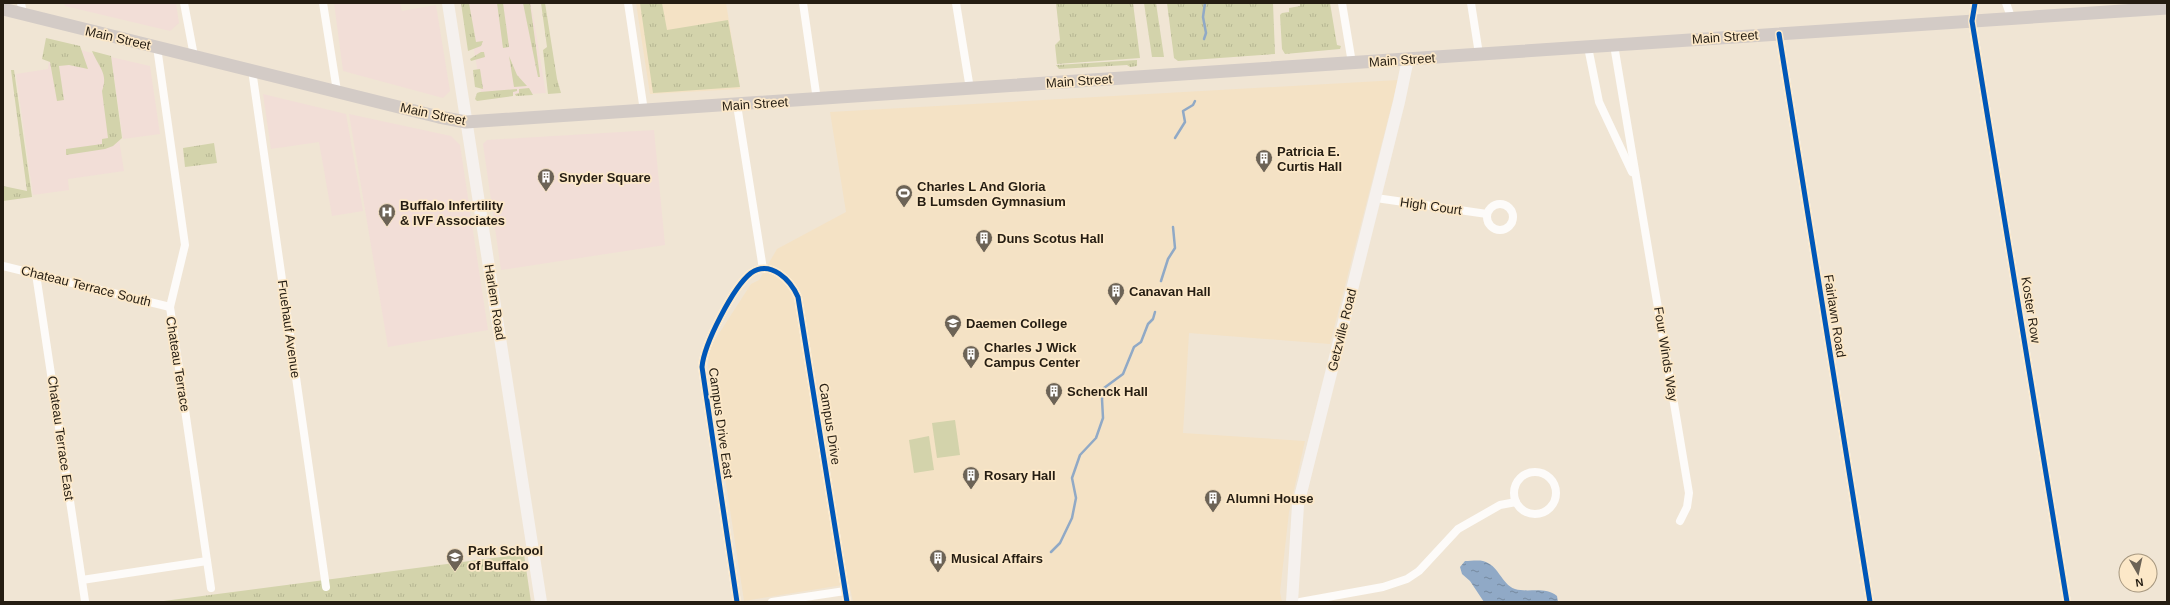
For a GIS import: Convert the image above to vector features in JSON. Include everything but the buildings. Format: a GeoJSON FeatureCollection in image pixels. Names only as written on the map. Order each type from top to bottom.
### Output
{"type":"FeatureCollection","features":[{"type":"Feature","properties":{"kind":"main road","name":"Harlem Road"},"geometry":{"type":"LineString","coordinates":[[448,3],[541,602]]}},
{"type":"Feature","properties":{"kind":"main road","name":"Main Street"},"geometry":{"type":"LineString","coordinates":[[3,9],[22,9],[157,47],[466,122],[817,100],[1972,21],[2012,17],[2167,8]]}},
{"type":"Feature","properties":{"kind":"main road","name":"Getzville Road"},"geometry":{"type":"LineString","coordinates":[[1292,602],[1298,505],[1376,198],[1408,59]]}},
{"type":"Feature","properties":{"kind":"street"},"geometry":{"type":"LineString","coordinates":[[184,3],[194,56]]}},
{"type":"Feature","properties":{"kind":"street"},"geometry":{"type":"LineString","coordinates":[[323,3],[337,91]]}},
{"type":"Feature","properties":{"kind":"street"},"geometry":{"type":"LineString","coordinates":[[628,3],[644,111]]}},
{"type":"Feature","properties":{"kind":"street"},"geometry":{"type":"LineString","coordinates":[[803,3],[817,100]]}},
{"type":"Feature","properties":{"kind":"street"},"geometry":{"type":"LineString","coordinates":[[956,3],[970,89]]}},
{"type":"Feature","properties":{"kind":"street"},"geometry":{"type":"LineString","coordinates":[[1342,3],[1352,63]]}},
{"type":"Feature","properties":{"kind":"street"},"geometry":{"type":"LineString","coordinates":[[1471,3],[1479,54]]}},
{"type":"Feature","properties":{"kind":"street","name":"Koster Row"},"geometry":{"type":"LineString","coordinates":[[1975,3],[1972,21],[2068,602]]}},
{"type":"Feature","properties":{"kind":"street"},"geometry":{"type":"LineString","coordinates":[[2006,3],[2012,17]]}},
{"type":"Feature","properties":{"kind":"street","name":"Fairlawn Road"},"geometry":{"type":"LineString","coordinates":[[1779,34],[1870,602]]}},
{"type":"Feature","properties":{"kind":"street","name":"Four Winds Way"},"geometry":{"type":"LineString","coordinates":[[1614,45],[1689,493],[1687,507],[1680,521]]}},
{"type":"Feature","properties":{"kind":"street","name":"Chateau Terrace"},"geometry":{"type":"LineString","coordinates":[[157,47],[185,245],[170,307],[211,588]]}},
{"type":"Feature","properties":{"kind":"street","name":"Four Winds Way"},"geometry":{"type":"LineString","coordinates":[[1588,47],[1599,102],[1638,186]]}},
{"type":"Feature","properties":{"kind":"street","name":"Fruehauf Avenue"},"geometry":{"type":"LineString","coordinates":[[252,70],[326,587]]}},
{"type":"Feature","properties":{"kind":"street"},"geometry":{"type":"LineString","coordinates":[[737,105],[763,269]]}},
{"type":"Feature","properties":{"kind":"street","name":"High Court"},"geometry":{"type":"LineString","coordinates":[[1376,198],[1487,214]]}},
{"type":"Feature","properties":{"kind":"street","name":"Chateau Terrace South"},"geometry":{"type":"LineString","coordinates":[[3,266],[170,307]]}},
{"type":"Feature","properties":{"kind":"street","name":"Campus Drive"},"geometry":{"type":"LineString","coordinates":[[763,269],[778,273],[789,281],[798,297],[847,602]]}},
{"type":"Feature","properties":{"kind":"street","name":"Campus Drive East"},"geometry":{"type":"LineString","coordinates":[[737,602],[702,367],[706,346],[734,295],[751,273],[763,269]]}},
{"type":"Feature","properties":{"kind":"street","name":"Chateau Terrace East"},"geometry":{"type":"LineString","coordinates":[[36,274],[85,601]]}},
{"type":"Feature","properties":{"kind":"street"},"geometry":{"type":"LineString","coordinates":[[1533,472],[1546,474],[1555,485],[1555,499],[1547,510],[1533,514],[1520,508],[1516,502],[1514,495],[1517,482],[1527,473],[1533,472]]}},
{"type":"Feature","properties":{"kind":"street"},"geometry":{"type":"LineString","coordinates":[[1300,602],[1383,587],[1407,580],[1419,571],[1458,529],[1500,505],[1516,502]]}},
{"type":"Feature","properties":{"kind":"street"},"geometry":{"type":"LineString","coordinates":[[82,580],[207,561]]}},
{"type":"Feature","properties":{"kind":"street"},"geometry":{"type":"LineString","coordinates":[[772,602],[846,591]]}},
{"type":"Feature","properties":{"kind":"shaded area"},"geometry":{"type":"Polygon","coordinates":[[[64,3],[176,3],[179,23],[170,31],[65,6],[64,3]]]}},
{"type":"Feature","properties":{"kind":"shaded area"},"geometry":{"type":"Polygon","coordinates":[[[334,3],[400,3],[402,11],[436,5],[450,91],[443,98],[343,71],[334,3]]]}},
{"type":"Feature","properties":{"kind":"shaded area"},"geometry":{"type":"Polygon","coordinates":[[[466,3],[531,3],[546,93],[482,97],[466,3]]]}},
{"type":"Feature","properties":{"kind":"shaded area"},"geometry":{"type":"Polygon","coordinates":[[[636,3],[726,3],[740,89],[650,94],[636,3]]]}},
{"type":"Feature","properties":{"kind":"shaded area"},"geometry":{"type":"Polygon","coordinates":[[[52,42],[106,57],[124,171],[68,179],[69,190],[33,195],[16,74],[48,69],[52,42]]]}},
{"type":"Feature","properties":{"kind":"shaded area"},"geometry":{"type":"Polygon","coordinates":[[[111,57],[150,66],[160,134],[123,139],[111,57]]]}},
{"type":"Feature","properties":{"kind":"shaded area","name":"Daemen College"},"geometry":{"type":"Polygon","coordinates":[[[1398,80],[1330,344],[1189,333],[1183,433],[1305,441],[1289,512],[1280,592],[1282,602],[853,602],[849,584],[744,601],[708,366],[709,349],[751,284],[759,280],[777,249],[846,212],[830,112],[1398,80]]]}},
{"type":"Feature","properties":{"kind":"shaded area"},"geometry":{"type":"Polygon","coordinates":[[[263,94],[346,114],[363,211],[332,216],[319,142],[271,149],[263,94]]]}},
{"type":"Feature","properties":{"kind":"shaded area"},"geometry":{"type":"Polygon","coordinates":[[[349,114],[451,136],[460,145],[488,330],[388,347],[349,114]]]}},
{"type":"Feature","properties":{"kind":"shaded area"},"geometry":{"type":"Polygon","coordinates":[[[654,130],[665,245],[501,270],[483,144],[487,140],[654,130]]]}},
{"type":"Feature","properties":{"kind":"green space"},"geometry":{"type":"Polygon","coordinates":[[[461,3],[469,3],[476,42],[483,41],[481,46],[468,51],[461,3]]]}},
{"type":"Feature","properties":{"kind":"green space"},"geometry":{"type":"Polygon","coordinates":[[[497,3],[503,3],[509,47],[503,48],[497,3]]]}},
{"type":"Feature","properties":{"kind":"green space"},"geometry":{"type":"Polygon","coordinates":[[[523,3],[530,3],[540,77],[538,77],[523,3]]]}},
{"type":"Feature","properties":{"kind":"green space"},"geometry":{"type":"Polygon","coordinates":[[[541,3],[545,3],[557,79],[561,93],[548,94],[543,50],[547,47],[541,3]]]}},
{"type":"Feature","properties":{"kind":"green space"},"geometry":{"type":"Polygon","coordinates":[[[640,3],[662,3],[667,30],[728,20],[740,87],[653,93],[640,3]]]}},
{"type":"Feature","properties":{"kind":"green space"},"geometry":{"type":"Polygon","coordinates":[[[1056,3],[1133,3],[1140,58],[1057,64],[1055,45],[1060,40],[1056,3]]]}},
{"type":"Feature","properties":{"kind":"green space"},"geometry":{"type":"Polygon","coordinates":[[[1144,3],[1156,3],[1164,57],[1152,57],[1144,3]]]}},
{"type":"Feature","properties":{"kind":"green space"},"geometry":{"type":"Polygon","coordinates":[[[1167,3],[1273,3],[1275,54],[1178,61],[1174,58],[1167,3]]]}},
{"type":"Feature","properties":{"kind":"green space"},"geometry":{"type":"Polygon","coordinates":[[[1300,3],[1330,3],[1337,45],[1341,46],[1340,49],[1285,54],[1282,49],[1280,15],[1282,13],[1289,12],[1289,8],[1300,6],[1300,3]]]}},
{"type":"Feature","properties":{"kind":"green space"},"geometry":{"type":"Polygon","coordinates":[[[46,38],[80,46],[88,69],[69,65],[59,66],[64,100],[57,101],[50,62],[42,59],[46,38]]]}},
{"type":"Feature","properties":{"kind":"green space"},"geometry":{"type":"Polygon","coordinates":[[[92,51],[111,56],[122,138],[113,146],[105,149],[66,155],[66,149],[102,144],[102,139],[108,138],[102,91],[104,80],[102,70],[92,51]]]}},
{"type":"Feature","properties":{"kind":"green space"},"geometry":{"type":"Polygon","coordinates":[[[481,52],[484,52],[485,57],[471,61],[470,59],[481,52]]]}},
{"type":"Feature","properties":{"kind":"green space"},"geometry":{"type":"Polygon","coordinates":[[[509,56],[517,75],[527,86],[514,87],[509,56]]]}},
{"type":"Feature","properties":{"kind":"green space"},"geometry":{"type":"Polygon","coordinates":[[[1137,60],[1137,66],[1130,67],[1127,65],[1059,69],[1056,65],[1137,60]]]}},
{"type":"Feature","properties":{"kind":"green space"},"geometry":{"type":"Polygon","coordinates":[[[480,69],[483,89],[475,87],[473,70],[480,69]]]}},
{"type":"Feature","properties":{"kind":"green space"},"geometry":{"type":"Polygon","coordinates":[[[11,70],[14,70],[32,197],[3,201],[3,186],[27,191],[11,70]]]}},
{"type":"Feature","properties":{"kind":"green space"},"geometry":{"type":"Polygon","coordinates":[[[529,88],[533,95],[516,96],[515,94],[519,93],[519,89],[529,88]]]}},
{"type":"Feature","properties":{"kind":"green space"},"geometry":{"type":"Polygon","coordinates":[[[517,89],[517,91],[513,92],[513,96],[477,101],[475,99],[477,93],[480,92],[517,89]]]}},
{"type":"Feature","properties":{"kind":"green space"},"geometry":{"type":"Polygon","coordinates":[[[214,143],[217,163],[185,167],[183,148],[214,143]]]}},
{"type":"Feature","properties":{"kind":"green space"},"geometry":{"type":"Polygon","coordinates":[[[955,420],[960,455],[937,458],[932,423],[955,420]]]}},
{"type":"Feature","properties":{"kind":"green space"},"geometry":{"type":"Polygon","coordinates":[[[929,436],[934,470],[914,473],[909,440],[929,436]]]}},
{"type":"Feature","properties":{"kind":"green space","name":"Park School of Buffalo"},"geometry":{"type":"Polygon","coordinates":[[[524,554],[531,602],[156,602],[524,554]]]}},
{"type":"Feature","properties":{"kind":"water"},"geometry":{"type":"Polygon","coordinates":[[[1465,561],[1483,561],[1488,563],[1493,566],[1510,587],[1520,590],[1547,591],[1557,596],[1558,602],[1484,602],[1470,581],[1462,574],[1460,567],[1465,561]]]}},
{"type":"Feature","properties":{"kind":"waterway"},"geometry":{"type":"LineString","coordinates":[[1204,39],[1206,33],[1203,17],[1205,3]]}},
{"type":"Feature","properties":{"kind":"waterway"},"geometry":{"type":"LineString","coordinates":[[1175,138],[1185,122],[1183,111],[1193,105],[1195,101]]}},
{"type":"Feature","properties":{"kind":"waterway"},"geometry":{"type":"LineString","coordinates":[[1161,281],[1168,259],[1175,248],[1173,227]]}},
{"type":"Feature","properties":{"kind":"waterway"},"geometry":{"type":"LineString","coordinates":[[1051,552],[1060,543],[1072,518],[1076,498],[1072,478],[1080,455],[1096,438],[1103,418],[1102,399],[1104,388],[1123,374],[1134,347],[1141,342],[1148,324],[1153,319],[1155,312]]}},
{"type":"Feature","properties":{"kind":"cycle path"},"geometry":{"type":"LineString","coordinates":[[1975,3],[1972,21],[2067,602]]}},
{"type":"Feature","properties":{"kind":"cycle path"},"geometry":{"type":"LineString","coordinates":[[1779,34],[1870,602]]}},
{"type":"Feature","properties":{"kind":"cycle path"},"geometry":{"type":"LineString","coordinates":[[737,602],[702,367],[708,345],[720,317],[736,290],[751,273],[758,269],[773,270],[779,274],[791,285],[798,297],[847,602]]}},
{"type":"Feature","properties":{"kind":"place","name":"Patricia E. Curtis Hall"},"geometry":{"type":"Point","coordinates":[1264,173]}},
{"type":"Feature","properties":{"kind":"place","name":"Snyder Square"},"geometry":{"type":"Point","coordinates":[546,192]}},
{"type":"Feature","properties":{"kind":"place","name":"Charles L And Gloria B Lumsden Gymnasium"},"geometry":{"type":"Point","coordinates":[904,208]}},
{"type":"Feature","properties":{"kind":"place","name":"Buffalo Infertility & IVF Associates"},"geometry":{"type":"Point","coordinates":[387,227]}},
{"type":"Feature","properties":{"kind":"place","name":"Duns Scotus Hall"},"geometry":{"type":"Point","coordinates":[984,253]}},
{"type":"Feature","properties":{"kind":"place","name":"Canavan Hall"},"geometry":{"type":"Point","coordinates":[1116,306]}},
{"type":"Feature","properties":{"kind":"place","name":"Daemen College"},"geometry":{"type":"Point","coordinates":[953,338]}},
{"type":"Feature","properties":{"kind":"place","name":"Charles J Wick Campus Center"},"geometry":{"type":"Point","coordinates":[971,369]}},
{"type":"Feature","properties":{"kind":"place","name":"Schenck Hall"},"geometry":{"type":"Point","coordinates":[1054,406]}},
{"type":"Feature","properties":{"kind":"place","name":"Rosary Hall"},"geometry":{"type":"Point","coordinates":[971,490]}},
{"type":"Feature","properties":{"kind":"place","name":"Alumni House"},"geometry":{"type":"Point","coordinates":[1213,513]}},
{"type":"Feature","properties":{"kind":"place","name":"Park School of Buffalo"},"geometry":{"type":"Point","coordinates":[455,572]}},
{"type":"Feature","properties":{"kind":"place","name":"Musical Affairs"},"geometry":{"type":"Point","coordinates":[938,573]}}]}
